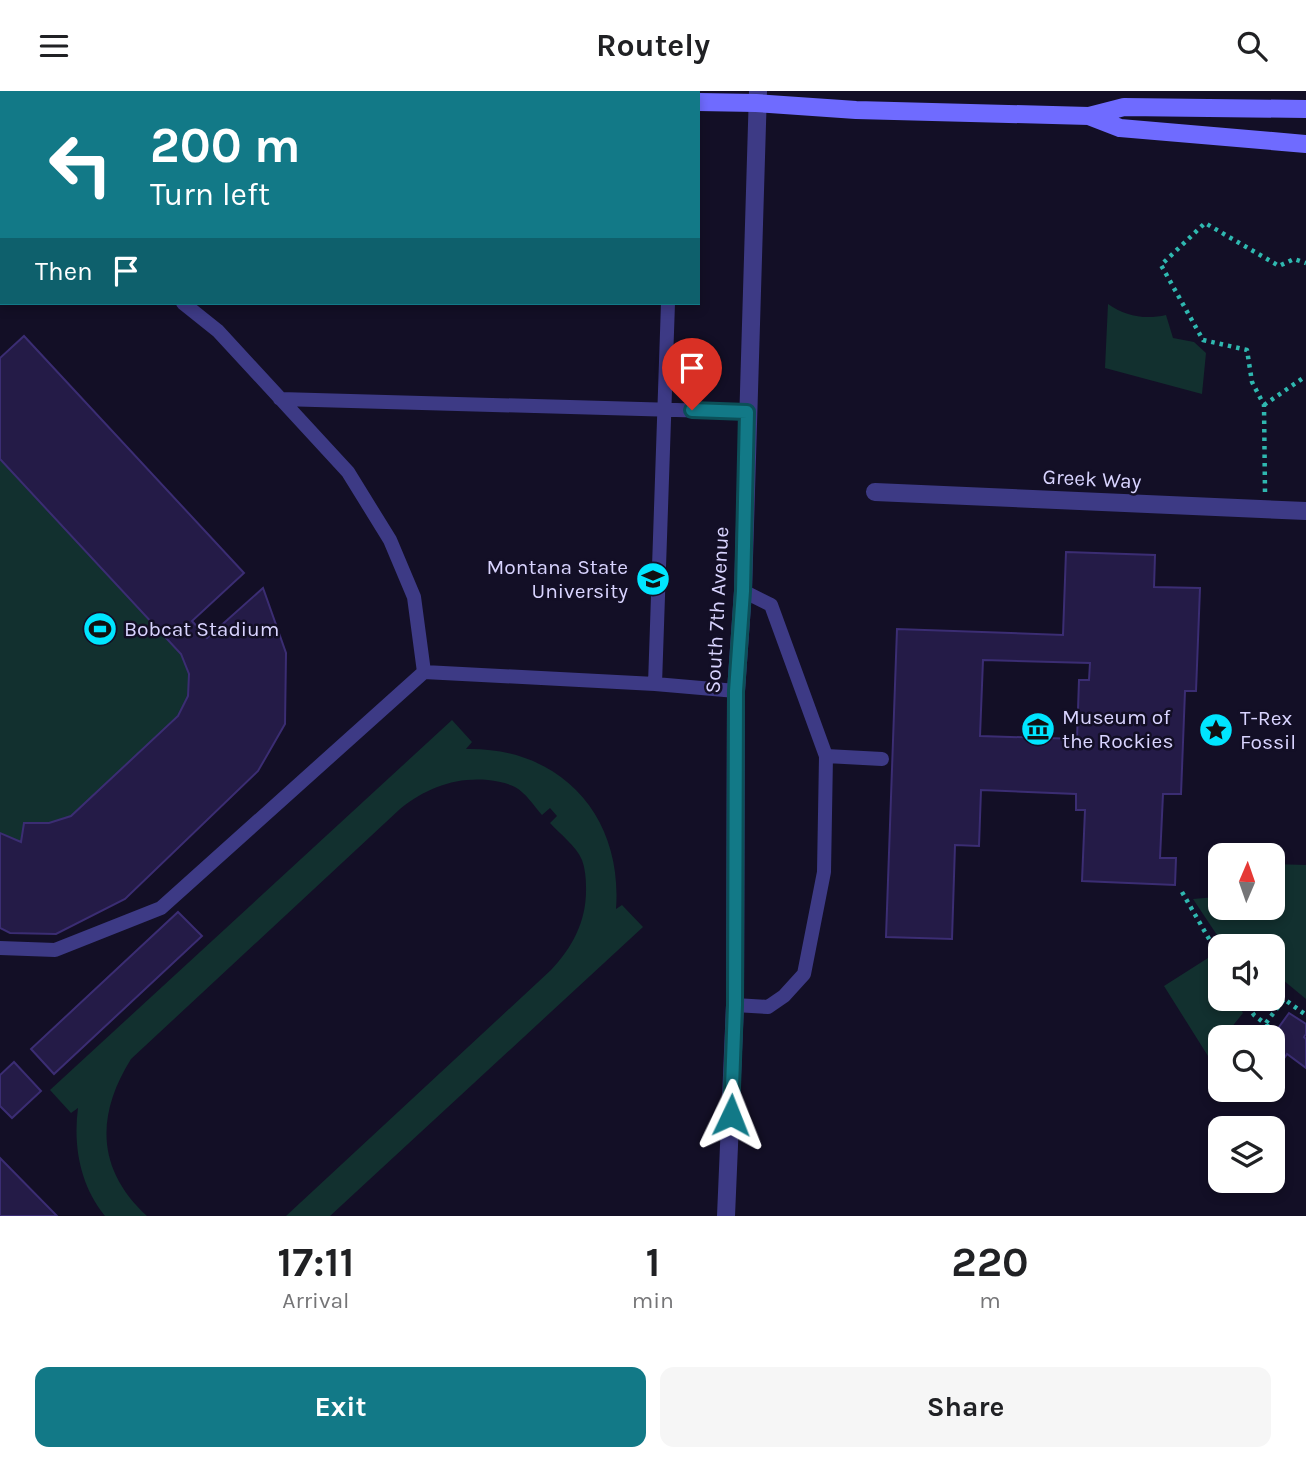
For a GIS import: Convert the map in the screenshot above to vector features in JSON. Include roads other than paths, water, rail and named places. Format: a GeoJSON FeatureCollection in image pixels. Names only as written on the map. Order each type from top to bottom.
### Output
{"type":"FeatureCollection","features":[{"type":"Feature","properties":{"kind":"main road"},"geometry":{"type":"LineString","coordinates":[[700,102],[757,97],[856,110],[1089,116],[1124,107],[1306,109]]}},
{"type":"Feature","properties":{"kind":"main road"},"geometry":{"type":"LineString","coordinates":[[1089,116],[1120,128],[1306,144]]}},
{"type":"Feature","properties":{"kind":"street","name":"South 7th Avenue"},"geometry":{"type":"LineString","coordinates":[[726,1216],[735,1005],[736,691],[743,591],[757,97]]}},
{"type":"Feature","properties":{"kind":"street","name":"Greek Way"},"geometry":{"type":"LineString","coordinates":[[875,492],[1306,511]]}},
{"type":"Feature","properties":{"kind":"lane"},"geometry":{"type":"LineString","coordinates":[[186,305],[218,331],[348,472],[390,540],[414,597],[424,672]]}},
{"type":"Feature","properties":{"kind":"lane"},"geometry":{"type":"LineString","coordinates":[[655,684],[668,305]]}},
{"type":"Feature","properties":{"kind":"lane"},"geometry":{"type":"LineString","coordinates":[[280,399],[747,412]]}},
{"type":"Feature","properties":{"kind":"lane"},"geometry":{"type":"LineString","coordinates":[[735,1005],[768,1007],[784,996],[804,974],[824,872],[826,756],[771,605],[743,591]]}},
{"type":"Feature","properties":{"kind":"lane"},"geometry":{"type":"LineString","coordinates":[[0,948],[55,950],[161,908],[424,672],[736,691]]}},
{"type":"Feature","properties":{"kind":"lane"},"geometry":{"type":"LineString","coordinates":[[826,756],[882,759]]}},
{"type":"Feature","properties":{"kind":"place","name":"Montana State University"},"geometry":{"type":"Point","coordinates":[653,579]}},
{"type":"Feature","properties":{"kind":"place","name":"Bobcat Stadium"},"geometry":{"type":"Point","coordinates":[100,629]}},
{"type":"Feature","properties":{"kind":"place","name":"Museum of the Rockies"},"geometry":{"type":"Point","coordinates":[1038,729]}},
{"type":"Feature","properties":{"kind":"place","name":"T-Rex Fossil"},"geometry":{"type":"Point","coordinates":[1216,730]}}]}
